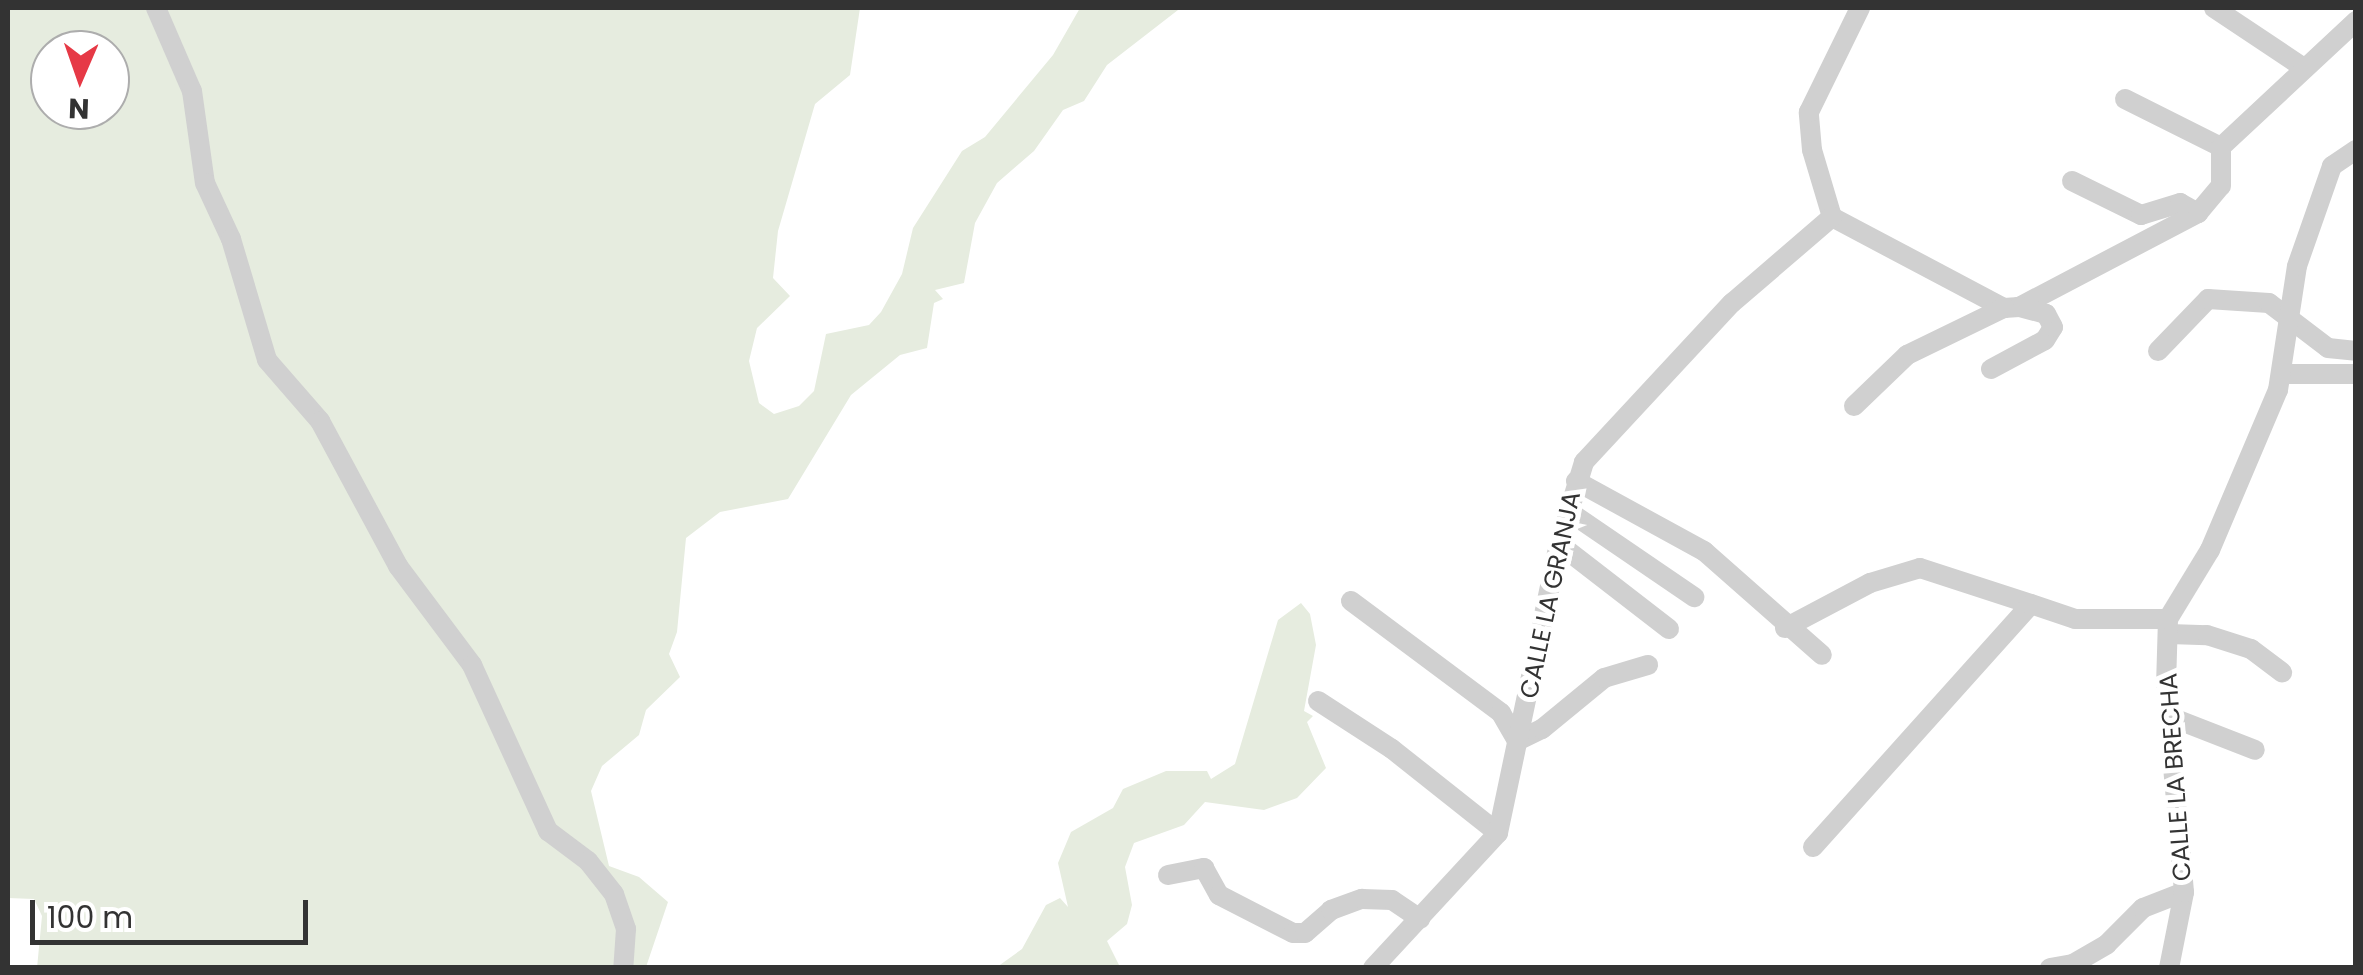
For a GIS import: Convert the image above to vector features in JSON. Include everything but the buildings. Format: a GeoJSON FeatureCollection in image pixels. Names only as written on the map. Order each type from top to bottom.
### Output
{"type":"FeatureCollection","features":[{"type":"Feature","properties":{"kind":"street"},"geometry":{"type":"LineString","coordinates":[[156,8],[192,91],[205,183],[231,238],[267,360],[329,435],[398,566],[488,690],[548,831],[588,861],[614,894],[626,929],[623,968]]}},
{"type":"Feature","properties":{"kind":"street"},"geometry":{"type":"LineString","coordinates":[[1860,8],[1809,112],[1812,150],[1832,217],[2011,308],[2046,314],[2053,327],[2045,340],[1992,369]]}},
{"type":"Feature","properties":{"kind":"street"},"geometry":{"type":"LineString","coordinates":[[2214,8],[2301,66]]}},
{"type":"Feature","properties":{"kind":"street"},"geometry":{"type":"LineString","coordinates":[[1854,406],[1907,355],[2011,308],[2198,213],[2221,186],[2221,147],[2301,66],[2356,20]]}},
{"type":"Feature","properties":{"kind":"street"},"geometry":{"type":"LineString","coordinates":[[2126,99],[2221,147]]}},
{"type":"Feature","properties":{"kind":"street"},"geometry":{"type":"LineString","coordinates":[[2168,626],[2210,550],[2284,374],[2297,266],[2332,166],[2356,150]]}},
{"type":"Feature","properties":{"kind":"street"},"geometry":{"type":"LineString","coordinates":[[2072,181],[2141,215],[2180,203],[2198,213]]}},
{"type":"Feature","properties":{"kind":"street","name":"CALLE LA GRANJA"},"geometry":{"type":"LineString","coordinates":[[1374,968],[1498,832],[1560,544],[1584,462],[1732,303],[1832,217]]}},
{"type":"Feature","properties":{"kind":"street"},"geometry":{"type":"LineString","coordinates":[[2158,351],[2208,299],[2269,303],[2290,313],[2328,348],[2356,350]]}},
{"type":"Feature","properties":{"kind":"street"},"geometry":{"type":"LineString","coordinates":[[2284,374],[2356,374]]}},
{"type":"Feature","properties":{"kind":"street"},"geometry":{"type":"LineString","coordinates":[[1576,481],[1628,504],[1704,551],[1786,628],[1822,655]]}},
{"type":"Feature","properties":{"kind":"street"},"geometry":{"type":"LineString","coordinates":[[1568,511],[1694,597]]}},
{"type":"Feature","properties":{"kind":"street"},"geometry":{"type":"LineString","coordinates":[[1560,544],[1669,629]]}},
{"type":"Feature","properties":{"kind":"street"},"geometry":{"type":"LineString","coordinates":[[1786,628],[1870,582],[1920,568],[2075,619],[2168,626],[2207,635],[2251,648],[2282,672]]}},
{"type":"Feature","properties":{"kind":"street"},"geometry":{"type":"LineString","coordinates":[[1351,601],[1501,714],[1517,742],[1542,730],[1604,678],[1648,665]]}},
{"type":"Feature","properties":{"kind":"street"},"geometry":{"type":"LineString","coordinates":[[1814,847],[2031,604]]}},
{"type":"Feature","properties":{"kind":"street","name":"CALLE LA BRECHA"},"geometry":{"type":"LineString","coordinates":[[2168,626],[2168,716],[2184,892],[2169,968]]}},
{"type":"Feature","properties":{"kind":"street"},"geometry":{"type":"LineString","coordinates":[[1318,701],[1392,749],[1498,832]]}},
{"type":"Feature","properties":{"kind":"street"},"geometry":{"type":"LineString","coordinates":[[2168,716],[2254,750]]}},
{"type":"Feature","properties":{"kind":"street"},"geometry":{"type":"LineString","coordinates":[[1168,875],[1204,868],[1220,895],[1292,933],[1304,933],[1331,910],[1362,899],[1392,900],[1420,919]]}},
{"type":"Feature","properties":{"kind":"street"},"geometry":{"type":"LineString","coordinates":[[2050,968],[2073,964],[2108,944],[2144,908],[2184,892]]}},
{"type":"Feature","properties":{"kind":"shaded area"},"geometry":{"type":"Polygon","coordinates":[[[8,8],[860,8],[850,75],[815,104],[778,231],[773,278],[790,296],[757,328],[749,361],[759,403],[774,414],[799,406],[814,391],[826,334],[869,325],[881,312],[902,274],[913,228],[962,151],[985,137],[1053,55],[1080,8],[1178,10],[1107,65],[1084,101],[1063,110],[1034,151],[997,183],[975,223],[964,283],[935,290],[943,299],[934,303],[927,348],[900,355],[851,395],[788,499],[720,512],[686,538],[677,632],[669,654],[680,677],[646,710],[639,735],[602,766],[591,791],[609,866],[639,877],[668,902],[646,967],[37,968],[42,916],[34,899],[8,898],[8,8]]]}},
{"type":"Feature","properties":{"kind":"shaded area"},"geometry":{"type":"Polygon","coordinates":[[[1301,603],[1310,614],[1316,645],[1304,711],[1313,716],[1307,722],[1326,768],[1297,798],[1264,810],[1205,802],[1184,825],[1134,843],[1125,867],[1132,905],[1127,924],[1107,941],[1120,967],[997,967],[1022,949],[1046,905],[1060,898],[1068,907],[1058,863],[1071,832],[1113,808],[1123,789],[1166,771],[1207,771],[1211,779],[1235,764],[1278,620],[1301,603]]]}}]}
